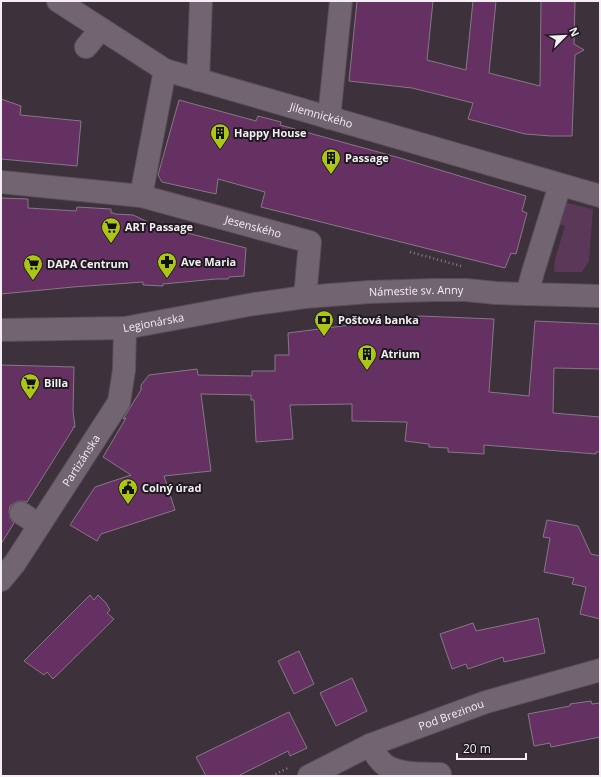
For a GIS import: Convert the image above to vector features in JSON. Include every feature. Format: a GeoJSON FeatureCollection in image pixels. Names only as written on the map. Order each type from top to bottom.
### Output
{"type":"FeatureCollection","features":[{"type":"Feature","properties":{"kind":"street","name":"Jilemnického"},"geometry":{"type":"LineString","coordinates":[[58,1],[165,70],[600,196]]}},
{"type":"Feature","properties":{"kind":"street"},"geometry":{"type":"LineString","coordinates":[[198,80],[201,1]]}},
{"type":"Feature","properties":{"kind":"street"},"geometry":{"type":"LineString","coordinates":[[329,118],[341,1]]}},
{"type":"Feature","properties":{"kind":"street"},"geometry":{"type":"LineString","coordinates":[[86,46],[101,29]]}},
{"type":"Feature","properties":{"kind":"street"},"geometry":{"type":"LineString","coordinates":[[141,196],[165,70]]}},
{"type":"Feature","properties":{"kind":"street","name":"Jesenského"},"geometry":{"type":"LineString","coordinates":[[1,182],[141,196],[310,242],[305,297]]}},
{"type":"Feature","properties":{"kind":"street"},"geometry":{"type":"LineString","coordinates":[[527,294],[560,185]]}},
{"type":"Feature","properties":{"kind":"street","name":"Námestie sv. Anny"},"geometry":{"type":"LineString","coordinates":[[305,297],[369,292],[434,290],[600,296]]}},
{"type":"Feature","properties":{"kind":"street","name":"Legionárska"},"geometry":{"type":"LineString","coordinates":[[1,330],[125,328],[254,304],[305,297]]}},
{"type":"Feature","properties":{"kind":"street","name":"Partizánska"},"geometry":{"type":"LineString","coordinates":[[1,580],[15,564],[118,402],[124,370],[125,328]]}},
{"type":"Feature","properties":{"kind":"street"},"geometry":{"type":"LineString","coordinates":[[21,513],[39,525]]}},
{"type":"Feature","properties":{"kind":"street","name":"Pod Brezinou"},"geometry":{"type":"LineString","coordinates":[[309,776],[370,745],[486,702],[600,670]]}},
{"type":"Feature","properties":{"kind":"street"},"geometry":{"type":"LineString","coordinates":[[370,745],[386,766],[407,773],[440,774]]}},
{"type":"Feature","properties":{"kind":"path"},"geometry":{"type":"LineString","coordinates":[[410,252],[462,266]]}},
{"type":"Feature","properties":{"kind":"shaded area"},"geometry":{"type":"Polygon","coordinates":[[[563,202],[593,209],[589,261],[582,272],[554,272],[555,259],[565,226],[556,223],[563,202]]]}},
{"type":"Feature","properties":{"kind":"building"},"geometry":{"type":"Polygon","coordinates":[[[357,1],[433,1],[427,60],[466,70],[473,1],[496,1],[489,73],[540,86],[541,1],[575,1],[574,44],[584,50],[575,55],[572,136],[525,134],[468,119],[473,103],[412,88],[349,81],[357,1]]]}},
{"type":"Feature","properties":{"kind":"building"},"geometry":{"type":"Polygon","coordinates":[[[1,99],[21,106],[20,115],[81,121],[77,166],[1,159],[1,99]]]}},
{"type":"Feature","properties":{"kind":"building"},"geometry":{"type":"Polygon","coordinates":[[[179,100],[256,121],[258,116],[281,122],[280,125],[400,158],[526,196],[522,211],[527,213],[516,254],[511,253],[505,268],[261,207],[265,192],[218,179],[216,194],[162,182],[158,175],[179,100]]]}},
{"type":"Feature","properties":{"kind":"building"},"geometry":{"type":"Polygon","coordinates":[[[1,198],[28,199],[28,208],[76,211],[77,207],[111,209],[111,213],[114,214],[133,215],[148,223],[246,248],[244,276],[229,277],[228,279],[163,284],[163,286],[143,285],[143,282],[1,294],[1,198]]]}},
{"type":"Feature","properties":{"kind":"building"},"geometry":{"type":"Polygon","coordinates":[[[420,316],[494,319],[489,392],[529,396],[535,321],[600,324],[600,369],[554,368],[553,413],[600,417],[600,452],[596,452],[596,454],[484,445],[484,454],[448,452],[448,448],[429,447],[429,444],[405,441],[407,422],[352,421],[352,404],[290,405],[293,439],[256,442],[254,400],[251,400],[251,395],[201,394],[211,471],[164,476],[175,510],[101,534],[97,541],[70,525],[95,487],[131,475],[103,457],[126,418],[123,419],[141,390],[141,385],[149,375],[197,369],[198,375],[252,376],[252,371],[275,371],[275,355],[289,355],[288,333],[420,316]]]}},
{"type":"Feature","properties":{"kind":"building"},"geometry":{"type":"Polygon","coordinates":[[[1,365],[74,367],[73,411],[75,427],[73,427],[27,502],[16,502],[10,506],[10,518],[14,523],[1,544],[1,365]]]}},
{"type":"Feature","properties":{"kind":"building"},"geometry":{"type":"Polygon","coordinates":[[[547,520],[578,526],[591,554],[600,556],[600,619],[580,614],[586,587],[572,584],[574,578],[544,572],[550,538],[543,537],[547,520]]]}},
{"type":"Feature","properties":{"kind":"building"},"geometry":{"type":"Polygon","coordinates":[[[90,595],[94,600],[98,595],[106,603],[110,610],[107,613],[114,619],[53,679],[47,672],[44,675],[24,661],[90,595]]]}},
{"type":"Feature","properties":{"kind":"building"},"geometry":{"type":"Polygon","coordinates":[[[538,618],[545,653],[504,662],[503,657],[468,669],[466,664],[452,669],[440,634],[473,623],[476,631],[538,618]]]}},
{"type":"Feature","properties":{"kind":"building"},"geometry":{"type":"Polygon","coordinates":[[[299,651],[314,684],[294,694],[278,661],[299,651]]]}},
{"type":"Feature","properties":{"kind":"building"},"geometry":{"type":"Polygon","coordinates":[[[352,678],[367,711],[336,726],[320,693],[352,678]]]}},
{"type":"Feature","properties":{"kind":"building"},"geometry":{"type":"Polygon","coordinates":[[[591,701],[592,704],[600,703],[600,737],[551,747],[550,743],[534,746],[528,714],[570,706],[570,704],[591,701]]]}},
{"type":"Feature","properties":{"kind":"building"},"geometry":{"type":"Polygon","coordinates":[[[289,712],[307,748],[290,756],[288,751],[238,776],[206,776],[196,757],[289,712]]]}},
{"type":"Feature","properties":{"kind":"place","name":"Happy House"},"geometry":{"type":"Point","coordinates":[220,150]}},
{"type":"Feature","properties":{"kind":"place","name":"Passage"},"geometry":{"type":"Point","coordinates":[331,175]}},
{"type":"Feature","properties":{"kind":"place","name":"ART Passage"},"geometry":{"type":"Point","coordinates":[111,244]}},
{"type":"Feature","properties":{"kind":"place","name":"Ave Maria"},"geometry":{"type":"Point","coordinates":[167,279]}},
{"type":"Feature","properties":{"kind":"place","name":"DAPA Centrum"},"geometry":{"type":"Point","coordinates":[33,281]}},
{"type":"Feature","properties":{"kind":"place","name":"Poštová banka"},"geometry":{"type":"Point","coordinates":[324,337]}},
{"type":"Feature","properties":{"kind":"place","name":"Atrium"},"geometry":{"type":"Point","coordinates":[367,371]}},
{"type":"Feature","properties":{"kind":"place","name":"Billa"},"geometry":{"type":"Point","coordinates":[30,400]}},
{"type":"Feature","properties":{"kind":"place","name":"Colný úrad"},"geometry":{"type":"Point","coordinates":[128,505]}}]}
